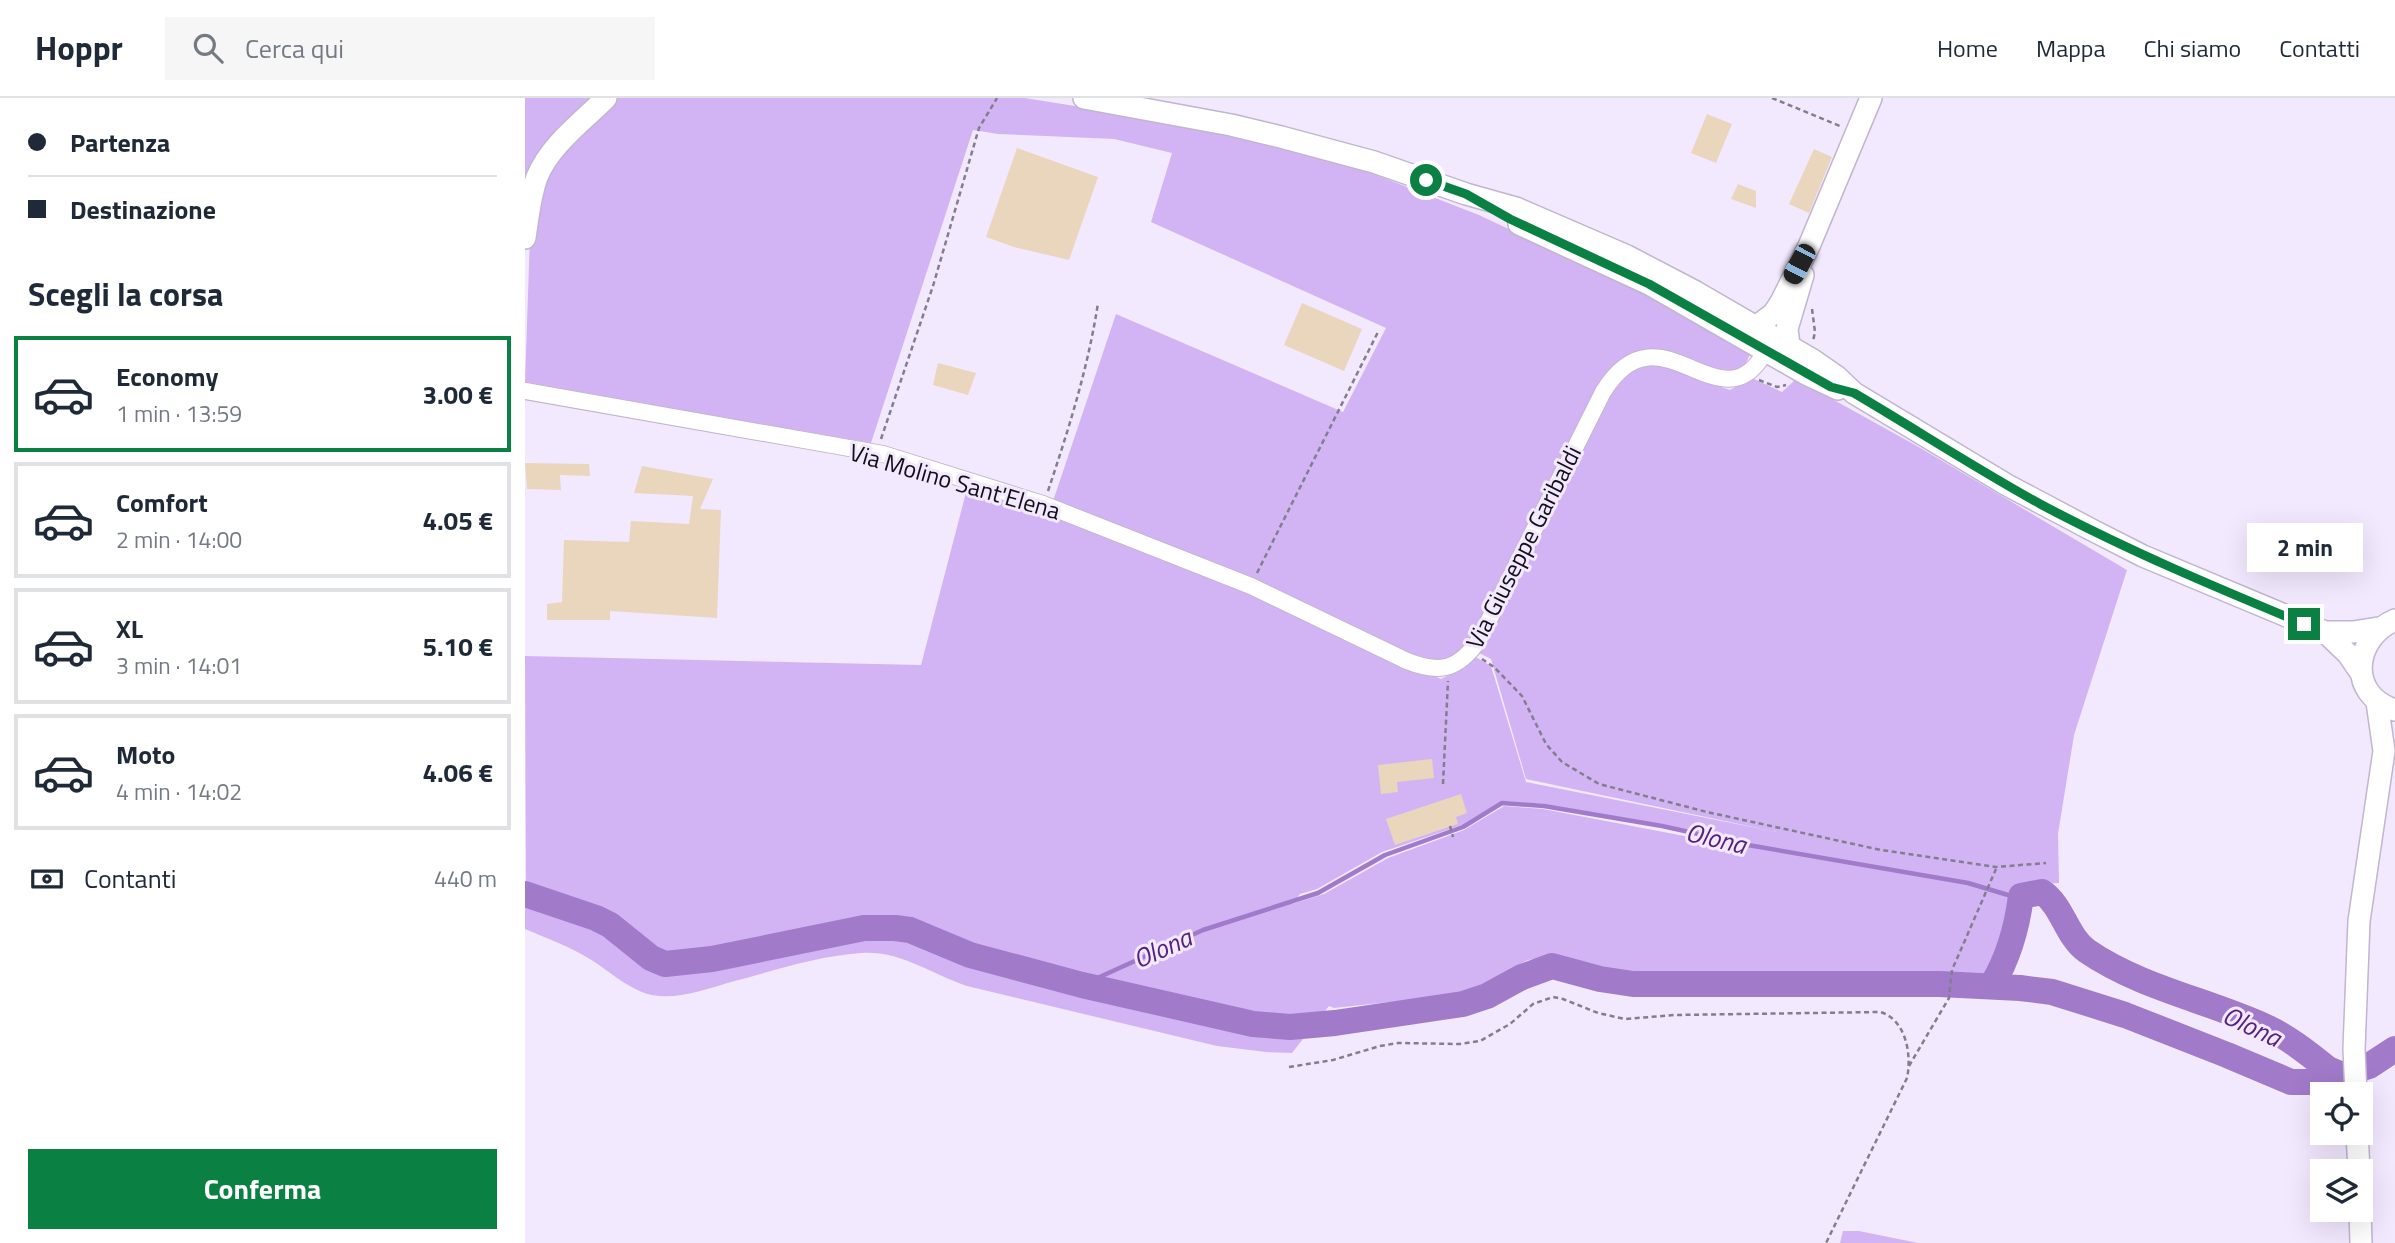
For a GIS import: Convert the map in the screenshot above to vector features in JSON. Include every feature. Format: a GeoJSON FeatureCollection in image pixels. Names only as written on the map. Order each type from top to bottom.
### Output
{"type":"FeatureCollection","features":[{"type":"Feature","properties":{"kind":"street"},"geometry":{"type":"LineString","coordinates":[[1084,98],[1231,125],[1374,162],[1516,208],[1571,230],[1785,338],[1854,393],[2007,485],[2143,556],[2325,632],[2348,654],[2361,673],[2369,692],[2386,706],[2384,736],[2389,743],[2359,921],[2354,1049],[2355,1082]]}},
{"type":"Feature","properties":{"kind":"street"},"geometry":{"type":"LineString","coordinates":[[1757,326],[1774,313],[1809,246],[1871,98]]}},
{"type":"Feature","properties":{"kind":"street"},"geometry":{"type":"LineString","coordinates":[[525,238],[535,181],[543,164],[600,102]]}},
{"type":"Feature","properties":{"kind":"street"},"geometry":{"type":"LineString","coordinates":[[1466,194],[1510,219],[1649,284],[1831,387],[1854,393]]}},
{"type":"Feature","properties":{"kind":"street"},"geometry":{"type":"LineString","coordinates":[[1785,338],[1809,246]]}},
{"type":"Feature","properties":{"kind":"street"},"geometry":{"type":"LineString","coordinates":[[1577,250],[1646,273],[1770,342],[1785,338]]}},
{"type":"Feature","properties":{"kind":"street","name":"Via Giuseppe Garibaldi"},"geometry":{"type":"LineString","coordinates":[[1251,586],[1414,664],[1428,668],[1448,667],[1471,652],[1612,377],[1631,362],[1647,357],[1668,359],[1718,379],[1734,380],[1749,373],[1762,357]]}},
{"type":"Feature","properties":{"kind":"street","name":"Via Molino Sant'Elena"},"geometry":{"type":"LineString","coordinates":[[525,391],[877,453],[1043,504],[1251,586]]}},
{"type":"Feature","properties":{"kind":"street"},"geometry":{"type":"LineString","coordinates":[[2325,632],[2353,632],[2387,624]]}},
{"type":"Feature","properties":{"kind":"street"},"geometry":{"type":"LineString","coordinates":[[2361,673],[2362,653],[2367,643],[2387,624]]}},
{"type":"Feature","properties":{"kind":"street"},"geometry":{"type":"LineString","coordinates":[[2360,1222],[2361,1243]]}},
{"type":"Feature","properties":{"kind":"path"},"geometry":{"type":"LineString","coordinates":[[877,453],[933,286],[979,128],[997,98]]}},
{"type":"Feature","properties":{"kind":"path"},"geometry":{"type":"LineString","coordinates":[[1772,98],[1857,132]]}},
{"type":"Feature","properties":{"kind":"path"},"geometry":{"type":"LineString","coordinates":[[1043,504],[1091,352],[1098,303]]}},
{"type":"Feature","properties":{"kind":"path"},"geometry":{"type":"LineString","coordinates":[[1251,586],[1379,330]]}},
{"type":"Feature","properties":{"kind":"path"},"geometry":{"type":"LineString","coordinates":[[1471,652],[1495,667],[1522,696],[1546,744],[1562,762],[1599,784],[1721,815],[1881,850],[1996,867],[2046,863]]}},
{"type":"Feature","properties":{"kind":"path"},"geometry":{"type":"LineString","coordinates":[[1443,784],[1448,667]]}},
{"type":"Feature","properties":{"kind":"path"},"geometry":{"type":"LineString","coordinates":[[1450,826],[1453,836]]}},
{"type":"Feature","properties":{"kind":"path"},"geometry":{"type":"LineString","coordinates":[[1826,1243],[1898,1097],[1909,1066],[1949,999],[1952,970],[1996,867]]}},
{"type":"Feature","properties":{"kind":"path"},"geometry":{"type":"LineString","coordinates":[[1289,1068],[1333,1060],[1398,1042],[1460,1044],[1480,1041],[1510,1024],[1533,1004],[1553,997],[1598,1013],[1625,1019],[1687,1015],[1880,1012],[1896,1019],[1907,1048],[1909,1066]]}},
{"type":"Feature","properties":{"kind":"shaded area"},"geometry":{"type":"Polygon","coordinates":[[[525,98],[593,98],[525,203],[525,98]]]}},
{"type":"Feature","properties":{"kind":"shaded area"},"geometry":{"type":"Polygon","coordinates":[[[618,98],[1025,98],[1112,112],[1236,138],[1353,166],[1479,215],[1652,297],[1752,350],[1744,367],[1734,374],[1668,354],[1652,352],[1636,354],[1621,361],[1607,375],[1471,643],[1447,659],[1417,658],[1053,501],[1116,314],[1343,412],[1386,328],[1151,222],[1172,153],[1114,139],[998,134],[973,130],[871,443],[525,383],[530,235],[548,166],[618,98]]]}},
{"type":"Feature","properties":{"kind":"shaded area"},"geometry":{"type":"Polygon","coordinates":[[[1643,365],[1669,366],[1730,390],[1752,378],[1782,392],[1796,379],[1917,446],[2127,570],[2074,735],[2058,834],[2059,883],[2022,885],[2013,901],[2007,937],[1989,981],[1935,974],[1807,976],[1724,972],[1632,972],[1600,967],[1563,956],[1528,960],[1463,994],[1334,1008],[1329,1006],[1292,1053],[1217,1046],[967,986],[902,959],[875,953],[812,961],[682,995],[652,995],[627,984],[573,950],[525,929],[525,898],[595,924],[643,961],[676,974],[862,933],[907,936],[964,960],[995,967],[1015,963],[913,923],[895,919],[862,918],[766,940],[670,955],[659,952],[601,907],[526,883],[525,656],[921,665],[968,485],[1027,505],[1265,600],[1441,679],[1457,671],[1474,656],[1491,666],[1526,782],[1777,832],[1526,779],[1491,659],[1477,652],[1614,383],[1643,365]],[[1502,801],[1462,825],[1382,852],[1317,889],[1300,894],[1292,904],[1324,894],[1388,858],[1464,830],[1504,806],[1543,809],[1742,847],[1748,844],[1728,837],[1544,804],[1502,801]]]}},
{"type":"Feature","properties":{"kind":"shaded area"},"geometry":{"type":"Polygon","coordinates":[[[1843,1231],[1859,1231],[1918,1243],[1840,1243],[1843,1231]]]}},
{"type":"Feature","properties":{"kind":"building"},"geometry":{"type":"Polygon","coordinates":[[[1707,114],[1732,124],[1716,163],[1691,153],[1707,114]]]}},
{"type":"Feature","properties":{"kind":"building"},"geometry":{"type":"Polygon","coordinates":[[[1017,148],[1098,177],[1069,260],[1014,247],[986,237],[1017,148]]]}},
{"type":"Feature","properties":{"kind":"building"},"geometry":{"type":"Polygon","coordinates":[[[1814,149],[1832,157],[1809,213],[1789,204],[1814,149]]]}},
{"type":"Feature","properties":{"kind":"building"},"geometry":{"type":"Polygon","coordinates":[[[1738,184],[1756,191],[1756,208],[1731,199],[1738,184]]]}},
{"type":"Feature","properties":{"kind":"building"},"geometry":{"type":"Polygon","coordinates":[[[1302,303],[1362,329],[1344,371],[1284,345],[1302,303]]]}},
{"type":"Feature","properties":{"kind":"building"},"geometry":{"type":"Polygon","coordinates":[[[938,363],[976,373],[968,395],[933,385],[938,363]]]}},
{"type":"Feature","properties":{"kind":"building"},"geometry":{"type":"Polygon","coordinates":[[[525,463],[589,464],[590,476],[560,475],[561,490],[527,489],[525,463]]]}},
{"type":"Feature","properties":{"kind":"building"},"geometry":{"type":"Polygon","coordinates":[[[642,466],[713,479],[700,509],[721,510],[717,618],[610,611],[610,620],[547,620],[547,604],[562,602],[564,540],[629,542],[631,521],[689,524],[693,496],[634,493],[642,466]]]}},
{"type":"Feature","properties":{"kind":"building"},"geometry":{"type":"Polygon","coordinates":[[[1432,759],[1434,778],[1397,782],[1398,792],[1381,794],[1378,765],[1432,759]]]}},
{"type":"Feature","properties":{"kind":"building"},"geometry":{"type":"Polygon","coordinates":[[[1461,794],[1467,813],[1456,817],[1458,824],[1395,845],[1386,819],[1461,794]]]}},
{"type":"Feature","properties":{"kind":"waterway","name":"Olona"},"geometry":{"type":"LineString","coordinates":[[1082,985],[1203,930],[1318,893],[1385,855],[1463,827],[1502,803],[1544,806],[1662,826],[1748,845],[1968,883],[2008,895],[2021,896]]}},
{"type":"Feature","properties":{"kind":"waterway","name":"Olona"},"geometry":{"type":"LineString","coordinates":[[1992,985],[2011,942],[2021,896],[2042,892],[2055,905],[2080,945],[2108,964],[2129,975],[2266,1027],[2328,1069]]}},
{"type":"Feature","properties":{"kind":"waterway","name":"Olona"},"geometry":{"type":"LineString","coordinates":[[525,894],[596,918],[610,925],[651,958],[665,964],[712,959],[864,928],[895,928],[910,930],[970,955],[1082,985],[1253,1024],[1290,1027],[1335,1023],[1463,1004],[1552,966],[1600,979],[1633,984],[1940,984],[2052,992],[2125,1015],[2291,1082],[2310,1082],[2328,1069],[2342,1075],[2369,1066],[2395,1049]]}},
{"type":"Feature","properties":{"kind":"route"},"geometry":{"type":"LineString","coordinates":[[1426,180],[1466,194],[1510,219],[1649,284],[1831,387],[1854,393],[2042,505],[2143,556],[2304,624]]}}]}
